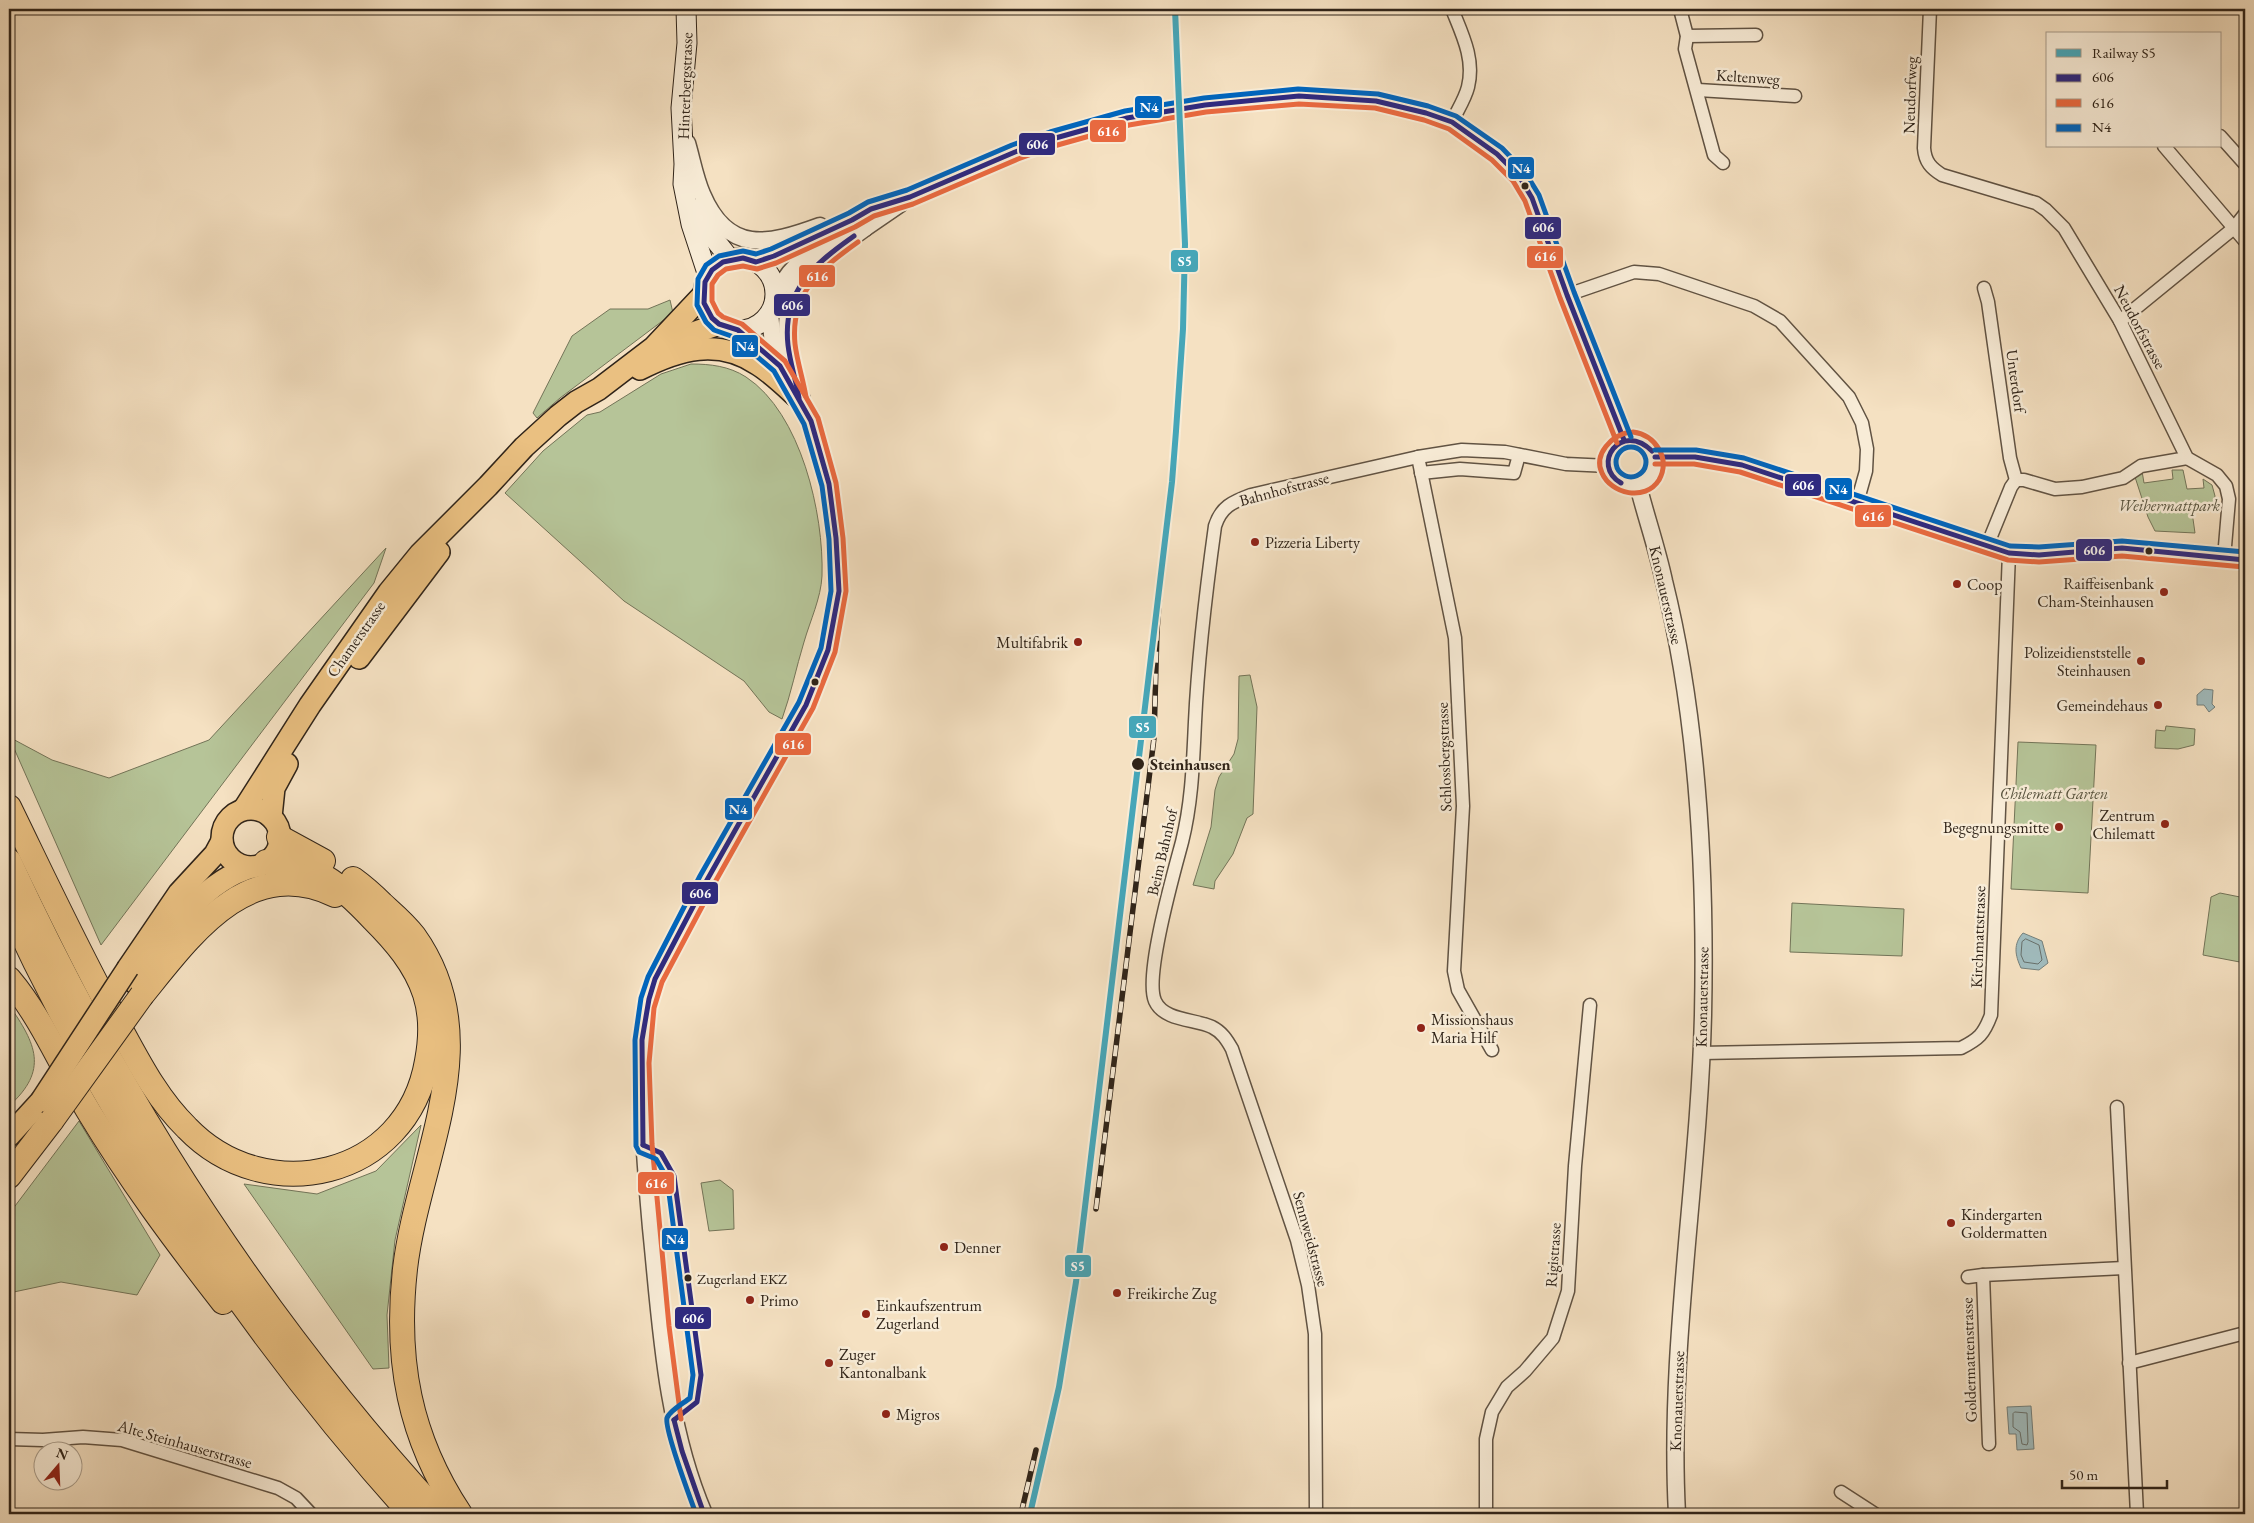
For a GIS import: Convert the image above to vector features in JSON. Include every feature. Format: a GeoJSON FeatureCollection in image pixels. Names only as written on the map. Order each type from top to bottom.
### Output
{"type":"FeatureCollection","features":[{"type":"Feature","properties":{"kind":"highway","name":"Chamerstrasse"},"geometry":{"type":"LineString","coordinates":[[244,809],[291,732],[388,592],[420,554],[524,447],[558,416],[576,402],[599,389],[654,347],[705,286]]}},
{"type":"Feature","properties":{"kind":"highway","name":"Chamerstrasse"},"geometry":{"type":"LineString","coordinates":[[654,347],[728,327]]}},
{"type":"Feature","properties":{"kind":"highway"},"geometry":{"type":"LineString","coordinates":[[599,389],[659,359],[707,348],[726,349],[743,355],[759,365],[799,399]]}},
{"type":"Feature","properties":{"kind":"highway","name":"Chamerstrasse"},"geometry":{"type":"LineString","coordinates":[[276,827],[274,788],[292,756],[360,657],[488,486]]}},
{"type":"Feature","properties":{"kind":"highway"},"geometry":{"type":"LineString","coordinates":[[9,807],[110,1009],[160,1096],[198,1139],[219,1154],[254,1170],[278,1174],[304,1174],[330,1170],[350,1163],[371,1150],[388,1136],[403,1119],[420,1090],[430,1042],[430,1020],[425,996],[415,971],[407,958],[346,891],[324,876],[298,865],[234,862],[226,853],[222,841]]}},
{"type":"Feature","properties":{"kind":"highway"},"geometry":{"type":"LineString","coordinates":[[136,982],[179,893],[215,854],[222,841],[227,822],[244,809],[261,810],[276,827],[364,886],[414,935],[436,975],[442,995],[448,1028],[448,1059],[437,1122],[411,1229],[403,1287],[401,1335],[407,1393],[416,1426],[436,1475],[460,1514]]}},
{"type":"Feature","properties":{"kind":"highway"},"geometry":{"type":"LineString","coordinates":[[9,1176],[47,1111],[136,982],[197,900],[219,881],[236,872],[259,864],[274,853],[276,827]]}},
{"type":"Feature","properties":{"kind":"highway"},"geometry":{"type":"LineString","coordinates":[[9,861],[54,958],[111,1063],[201,1210],[255,1288],[320,1374],[439,1514]]}},
{"type":"Feature","properties":{"kind":"highway"},"geometry":{"type":"LineString","coordinates":[[136,982],[205,921],[233,900],[259,889],[276,885],[296,884],[319,888],[349,902],[373,919]]}},
{"type":"Feature","properties":{"kind":"highway"},"geometry":{"type":"LineString","coordinates":[[9,907],[56,1002],[97,1077],[190,1227],[240,1300],[299,1379],[410,1514]]}},
{"type":"Feature","properties":{"kind":"highway"},"geometry":{"type":"LineString","coordinates":[[9,978],[29,1006],[112,1151],[167,1229],[290,1386],[364,1470],[410,1514]]}},
{"type":"Feature","properties":{"kind":"highway"},"geometry":{"type":"LineString","coordinates":[[9,1136],[47,1111]]}},
{"type":"Feature","properties":{"kind":"highway"},"geometry":{"type":"LineString","coordinates":[[9,1157],[47,1111]]}},
{"type":"Feature","properties":{"kind":"main road","name":"Hinterbergstrasse"},"geometry":{"type":"LineString","coordinates":[[686,9],[687,43],[681,124],[684,164],[683,184],[705,286]]}},
{"type":"Feature","properties":{"kind":"main road","name":"Hinterbergstrasse"},"geometry":{"type":"LineString","coordinates":[[684,164],[695,206],[703,225],[730,259]]}},
{"type":"Feature","properties":{"kind":"main road"},"geometry":{"type":"LineString","coordinates":[[743,258],[756,262],[765,269],[775,290],[772,307],[756,326],[728,327],[707,311],[705,286],[717,266],[730,259],[743,258]]}},
{"type":"Feature","properties":{"kind":"street"},"geometry":{"type":"LineString","coordinates":[[1452,9],[1470,55],[1468,88],[1452,122]]}},
{"type":"Feature","properties":{"kind":"street","name":"Keltenweg"},"geometry":{"type":"LineString","coordinates":[[1680,9],[1687,36],[1685,49],[1698,90],[1714,155],[1723,163]]}},
{"type":"Feature","properties":{"kind":"street","name":"Neudorfweg"},"geometry":{"type":"LineString","coordinates":[[1930,9],[1924,148],[1925,159],[1932,169],[1942,175]]}},
{"type":"Feature","properties":{"kind":"street"},"geometry":{"type":"LineString","coordinates":[[1687,36],[1756,34]]}},
{"type":"Feature","properties":{"kind":"street","name":"Keltenweg"},"geometry":{"type":"LineString","coordinates":[[1698,90],[1796,96]]}},
{"type":"Feature","properties":{"kind":"street"},"geometry":{"type":"LineString","coordinates":[[681,124],[705,201],[713,217],[725,230],[737,237],[754,241],[778,238],[910,197],[1052,139],[1127,118],[1195,107],[1299,96],[1376,101],[1401,106],[1452,122],[1498,154],[1525,185],[1624,440]]}},
{"type":"Feature","properties":{"kind":"street"},"geometry":{"type":"LineString","coordinates":[[2222,138],[2245,164]]}},
{"type":"Feature","properties":{"kind":"street"},"geometry":{"type":"LineString","coordinates":[[2166,148],[2245,241]]}},
{"type":"Feature","properties":{"kind":"street","name":"Neudorfstrasse"},"geometry":{"type":"LineString","coordinates":[[1942,175],[2036,203],[2064,228],[2120,321],[2187,458]]}},
{"type":"Feature","properties":{"kind":"street"},"geometry":{"type":"LineString","coordinates":[[799,399],[788,345],[790,307],[798,288],[809,270],[825,256],[910,197]]}},
{"type":"Feature","properties":{"kind":"street"},"geometry":{"type":"LineString","coordinates":[[756,262],[803,243],[871,209]]}},
{"type":"Feature","properties":{"kind":"street"},"geometry":{"type":"LineString","coordinates":[[2120,321],[2234,228],[2245,214]]}},
{"type":"Feature","properties":{"kind":"street"},"geometry":{"type":"LineString","coordinates":[[704,1514],[682,1451],[665,1372],[643,1145],[641,1058],[643,1021],[648,996],[655,979],[707,880],[806,706],[833,632],[839,569],[830,493],[818,438],[811,421],[780,366],[773,345],[772,307],[787,275],[797,262],[846,234],[865,228]]}},
{"type":"Feature","properties":{"kind":"street"},"geometry":{"type":"LineString","coordinates":[[1567,295],[1634,272],[1659,274],[1754,306],[1780,321],[1849,397],[1862,423],[1867,449],[1866,471],[1857,503]]}},
{"type":"Feature","properties":{"kind":"street","name":"Unterdorf"},"geometry":{"type":"LineString","coordinates":[[1984,288],[1988,302],[2010,458],[2016,480]]}},
{"type":"Feature","properties":{"kind":"street"},"geometry":{"type":"LineString","coordinates":[[728,327],[780,366]]}},
{"type":"Feature","properties":{"kind":"street"},"geometry":{"type":"LineString","coordinates":[[1631,439],[1643,442],[1655,457],[1652,474],[1638,485],[1627,485],[1617,481],[1609,466],[1610,453],[1624,440],[1631,439]]}},
{"type":"Feature","properties":{"kind":"street","name":"Bahnhofstrasse"},"geometry":{"type":"LineString","coordinates":[[1198,682],[1215,526],[1223,509],[1230,503],[1251,495],[1445,452],[1478,450],[1519,455],[1566,464],[1609,466]]}},
{"type":"Feature","properties":{"kind":"street"},"geometry":{"type":"LineString","coordinates":[[1421,473],[1460,469],[1514,473],[1519,455]]}},
{"type":"Feature","properties":{"kind":"street"},"geometry":{"type":"LineString","coordinates":[[1655,457],[1695,457],[1742,465],[2009,553],[2039,555],[2122,548],[2245,560]]}},
{"type":"Feature","properties":{"kind":"street","name":"Schlossbergstrasse"},"geometry":{"type":"LineString","coordinates":[[1418,458],[1455,638],[1463,806],[1454,971],[1458,990],[1492,1050]]}},
{"type":"Feature","properties":{"kind":"street"},"geometry":{"type":"LineString","coordinates":[[1987,546],[2011,487],[2016,480],[2024,480],[2055,489],[2082,487],[2123,478],[2141,466],[2187,458],[2217,475],[2226,486],[2229,499],[2224,558]]}},
{"type":"Feature","properties":{"kind":"street","name":"Knonauerstrasse"},"geometry":{"type":"LineString","coordinates":[[1638,485],[1665,581],[1679,652],[1690,730],[1697,803],[1702,911],[1703,1016],[1695,1169],[1678,1357],[1675,1423],[1676,1514]]}},
{"type":"Feature","properties":{"kind":"street","name":"Kirchmattstrasse"},"geometry":{"type":"LineString","coordinates":[[1701,1053],[1961,1048],[1975,1041],[1984,1032],[1991,1015],[2009,553]]}},
{"type":"Feature","properties":{"kind":"street","name":"Beim Bahnhof"},"geometry":{"type":"LineString","coordinates":[[1176,1017],[1166,1012],[1156,1003],[1153,995],[1153,984],[1155,962],[1170,882],[1189,811],[1198,682]]}},
{"type":"Feature","properties":{"kind":"street","name":"Rigistrasse"},"geometry":{"type":"LineString","coordinates":[[1486,1514],[1486,1439],[1492,1412],[1507,1387],[1525,1371],[1554,1338],[1568,1291],[1575,1166],[1590,1004]]}},
{"type":"Feature","properties":{"kind":"street","name":"Sennweidstrasse"},"geometry":{"type":"LineString","coordinates":[[1176,1017],[1214,1028],[1224,1036],[1232,1049],[1297,1240],[1308,1286],[1315,1334],[1316,1514]]}},
{"type":"Feature","properties":{"kind":"street"},"geometry":{"type":"LineString","coordinates":[[2117,1107],[2138,1514]]}},
{"type":"Feature","properties":{"kind":"street","name":"Goldermattenstrasse"},"geometry":{"type":"LineString","coordinates":[[1968,1277],[2124,1268]]}},
{"type":"Feature","properties":{"kind":"street","name":"Goldermattenstrasse"},"geometry":{"type":"LineString","coordinates":[[1983,1275],[1988,1444]]}},
{"type":"Feature","properties":{"kind":"street"},"geometry":{"type":"LineString","coordinates":[[2129,1363],[2245,1333]]}},
{"type":"Feature","properties":{"kind":"street","name":"Alte Steinhauserstrasse"},"geometry":{"type":"LineString","coordinates":[[9,1439],[43,1440],[84,1437],[122,1440],[278,1488],[296,1498],[311,1514]]}},
{"type":"Feature","properties":{"kind":"street"},"geometry":{"type":"LineString","coordinates":[[1841,1492],[1875,1514]]}},
{"type":"Feature","properties":{"kind":"green space"},"geometry":{"type":"Polygon","coordinates":[[[670,300],[673,313],[560,398],[537,418],[533,413],[572,336],[610,309],[648,309],[670,300]]]}},
{"type":"Feature","properties":{"kind":"green space"},"geometry":{"type":"Polygon","coordinates":[[[691,364],[712,365],[733,370],[746,377],[765,393],[795,439],[813,495],[822,551],[821,584],[782,719],[769,712],[744,681],[624,601],[505,493],[543,451],[587,415],[600,412],[661,374],[691,364]]]}},
{"type":"Feature","properties":{"kind":"green space","name":"Weihermattpark"},"geometry":{"type":"Polygon","coordinates":[[[2172,470],[2183,470],[2187,489],[2204,488],[2203,479],[2212,485],[2215,496],[2213,510],[2192,512],[2195,533],[2155,531],[2148,517],[2135,477],[2142,471],[2144,483],[2173,479],[2172,470]]]}},
{"type":"Feature","properties":{"kind":"green space"},"geometry":{"type":"Polygon","coordinates":[[[386,548],[374,583],[101,945],[9,737],[52,760],[109,778],[209,740],[386,548]]]}},
{"type":"Feature","properties":{"kind":"green space"},"geometry":{"type":"Polygon","coordinates":[[[1250,675],[1257,707],[1253,814],[1247,818],[1233,854],[1215,881],[1214,889],[1193,885],[1211,827],[1215,790],[1219,777],[1234,754],[1238,739],[1239,676],[1250,675]]]}},
{"type":"Feature","properties":{"kind":"green space"},"geometry":{"type":"Polygon","coordinates":[[[2166,726],[2195,729],[2194,745],[2178,749],[2155,748],[2156,730],[2165,731],[2166,726]]]}},
{"type":"Feature","properties":{"kind":"green space","name":"Chilematt Garten"},"geometry":{"type":"Polygon","coordinates":[[[2018,742],[2096,745],[2088,893],[2011,889],[2018,742]]]}},
{"type":"Feature","properties":{"kind":"green space"},"geometry":{"type":"Polygon","coordinates":[[[2220,893],[2245,898],[2245,963],[2203,955],[2211,897],[2220,893]]]}},
{"type":"Feature","properties":{"kind":"green space"},"geometry":{"type":"Polygon","coordinates":[[[1792,903],[1904,909],[1902,956],[1790,952],[1792,903]]]}},
{"type":"Feature","properties":{"kind":"green space"},"geometry":{"type":"Polygon","coordinates":[[[9,1005],[26,1032],[34,1057],[34,1069],[30,1081],[22,1093],[9,1106],[9,1005]]]}},
{"type":"Feature","properties":{"kind":"green space"},"geometry":{"type":"Polygon","coordinates":[[[79,1121],[160,1255],[137,1295],[61,1282],[9,1293],[9,1214],[79,1121]]]}},
{"type":"Feature","properties":{"kind":"green space"},"geometry":{"type":"Polygon","coordinates":[[[421,1125],[395,1240],[387,1315],[389,1368],[373,1369],[244,1184],[317,1194],[376,1171],[421,1125]]]}},
{"type":"Feature","properties":{"kind":"green space"},"geometry":{"type":"Polygon","coordinates":[[[720,1180],[733,1190],[734,1229],[709,1231],[701,1183],[720,1180]]]}},
{"type":"Feature","properties":{"kind":"water"},"geometry":{"type":"Polygon","coordinates":[[[2204,689],[2213,690],[2212,704],[2215,707],[2209,712],[2204,705],[2197,705],[2197,695],[2204,689]]]}},
{"type":"Feature","properties":{"kind":"water"},"geometry":{"type":"Polygon","coordinates":[[[2023,933],[2042,941],[2048,963],[2039,970],[2021,968],[2017,959],[2016,945],[2023,933]]]}},
{"type":"Feature","properties":{"kind":"water"},"geometry":{"type":"Polygon","coordinates":[[[2031,1406],[2034,1449],[2017,1450],[2016,1434],[2009,1434],[2007,1407],[2031,1406]]]}},
{"type":"Feature","properties":{"kind":"railway"},"geometry":{"type":"LineString","coordinates":[[1096,1209],[1154,738],[1157,630],[1162,569]]}},
{"type":"Feature","properties":{"kind":"railway"},"geometry":{"type":"LineString","coordinates":[[1021,1514],[1036,1450]]}},
{"type":"Feature","properties":{"kind":"rail line","name":"S5"},"geometry":{"type":"LineString","coordinates":[[1030,1514],[1059,1387],[1076,1282],[1172,482],[1183,329],[1185,244],[1175,9]]}},
{"type":"Feature","properties":{"kind":"transit line","name":"N4"},"geometry":{"type":"LineString","coordinates":[[696,1514],[667,1425],[668,1415],[690,1398],[693,1375],[667,1178],[656,1159],[639,1152],[636,1146],[635,1040],[641,998],[648,977],[700,876],[799,702],[821,648],[831,591],[829,539],[822,486],[804,424],[774,371],[734,337],[714,330],[706,322],[697,305],[698,279],[706,265],[719,256],[743,251],[756,254],[771,249],[849,213],[868,202],[907,190],[1012,145],[1125,111],[1204,98],[1298,89],[1378,94],[1428,106],[1456,116],[1502,148],[1525,172],[1539,195],[1574,292],[1631,437]]}},
{"type":"Feature","properties":{"kind":"transit line","name":"606"},"geometry":{"type":"LineString","coordinates":[[643,1145],[642,1040],[649,999],[655,979],[707,880],[806,705],[828,650],[839,591],[836,538],[829,484],[811,421],[780,366],[738,330],[719,324],[712,318],[704,303],[705,282],[712,270],[723,262],[743,258],[756,262],[774,256],[852,220],[871,209],[910,197],[1015,152],[1052,139],[1127,118],[1205,105],[1299,96],[1376,101],[1426,113],[1452,122],[1497,154],[1519,176],[1532,198],[1567,295],[1624,440]]}},
{"type":"Feature","properties":{"kind":"transit line","name":"616"},"geometry":{"type":"LineString","coordinates":[[681,1419],[669,1326],[652,1144],[649,1063],[654,1008],[662,982],[714,884],[813,708],[835,652],[846,591],[843,538],[836,483],[818,418],[785,361],[742,324],[723,317],[718,313],[712,301],[712,284],[718,275],[726,269],[743,266],[757,269],[776,263],[855,227],[874,216],[913,204],[1018,159],[1054,146],[1129,125],[1206,112],[1299,104],[1375,108],[1424,120],[1449,129],[1492,160],[1513,181],[1525,201],[1560,298],[1617,443]]}},
{"type":"Feature","properties":{"kind":"transit line","name":"606"},"geometry":{"type":"LineString","coordinates":[[799,398],[788,345],[787,326],[790,309],[796,294],[814,269],[826,257],[854,236]]}},
{"type":"Feature","properties":{"kind":"transit line","name":"616"},"geometry":{"type":"LineString","coordinates":[[806,397],[795,344],[797,310],[810,284],[831,262],[858,242]]}},
{"type":"Feature","properties":{"kind":"transit line","name":"616"},"geometry":{"type":"LineString","coordinates":[[1630,432],[1617,437],[1606,446],[1602,452],[1600,466],[1606,480],[1613,486],[1629,493],[1637,493],[1653,487],[1659,480],[1663,464],[1662,456],[1654,443],[1641,434],[1633,432]]}},
{"type":"Feature","properties":{"kind":"transit line","name":"606"},"geometry":{"type":"LineString","coordinates":[[1621,483],[1612,475],[1608,466],[1609,457],[1613,449],[1620,443],[1630,440],[1640,443],[1652,451]]}},
{"type":"Feature","properties":{"kind":"transit line","name":"N4"},"geometry":{"type":"LineString","coordinates":[[1631,447],[1642,451],[1646,462],[1642,473],[1631,477],[1620,473],[1616,462],[1620,451],[1631,447]]}},
{"type":"Feature","properties":{"kind":"transit line","name":"N4"},"geometry":{"type":"LineString","coordinates":[[1655,450],[1696,450],[1744,458],[2010,546],[2039,547],[2122,541],[2245,552]]}},
{"type":"Feature","properties":{"kind":"transit line","name":"606"},"geometry":{"type":"LineString","coordinates":[[1655,457],[1695,457],[1742,465],[2009,553],[2039,555],[2122,548],[2245,560]]}},
{"type":"Feature","properties":{"kind":"transit line","name":"616"},"geometry":{"type":"LineString","coordinates":[[1655,464],[1694,464],[1740,472],[2008,560],[2039,562],[2122,556],[2244,567]]}},
{"type":"Feature","properties":{"kind":"transit line","name":"606"},"geometry":{"type":"LineString","coordinates":[[643,1145],[661,1153],[674,1176],[701,1375],[697,1402],[674,1420]]}},
{"type":"Feature","properties":{"kind":"transit line","name":"606"},"geometry":{"type":"LineString","coordinates":[[674,1420],[682,1451],[704,1514]]}},
{"type":"Feature","properties":{"kind":"place","name":"Pizzeria Liberty"},"geometry":{"type":"Point","coordinates":[1255,542]}},
{"type":"Feature","properties":{"kind":"place","name":"Coop"},"geometry":{"type":"Point","coordinates":[1957,584]}},
{"type":"Feature","properties":{"kind":"place","name":"Raiffeisenbank Cham-Steinhausen"},"geometry":{"type":"Point","coordinates":[2164,592]}},
{"type":"Feature","properties":{"kind":"place","name":"Multifabrik"},"geometry":{"type":"Point","coordinates":[1078,642]}},
{"type":"Feature","properties":{"kind":"place","name":"Polizeidienststelle Steinhausen"},"geometry":{"type":"Point","coordinates":[2141,661]}},
{"type":"Feature","properties":{"kind":"place","name":"Gemeindehaus"},"geometry":{"type":"Point","coordinates":[2158,705]}},
{"type":"Feature","properties":{"kind":"place","name":"Steinhausen"},"geometry":{"type":"Point","coordinates":[1138,764]}},
{"type":"Feature","properties":{"kind":"place","name":"Zentrum Chilematt"},"geometry":{"type":"Point","coordinates":[2165,824]}},
{"type":"Feature","properties":{"kind":"place","name":"Begegnungsmitte"},"geometry":{"type":"Point","coordinates":[2059,827]}},
{"type":"Feature","properties":{"kind":"place","name":"Missionshaus Maria Hilf"},"geometry":{"type":"Point","coordinates":[1421,1028]}},
{"type":"Feature","properties":{"kind":"place","name":"Kindergarten Goldermatten"},"geometry":{"type":"Point","coordinates":[1951,1223]}},
{"type":"Feature","properties":{"kind":"place","name":"Denner"},"geometry":{"type":"Point","coordinates":[944,1247]}},
{"type":"Feature","properties":{"kind":"place","name":"Zugerland EKZ"},"geometry":{"type":"Point","coordinates":[688,1278]}},
{"type":"Feature","properties":{"kind":"place","name":"Freikirche Zug"},"geometry":{"type":"Point","coordinates":[1117,1293]}},
{"type":"Feature","properties":{"kind":"place","name":"Primo"},"geometry":{"type":"Point","coordinates":[750,1300]}},
{"type":"Feature","properties":{"kind":"place","name":"Einkaufszentrum Zugerland"},"geometry":{"type":"Point","coordinates":[866,1314]}},
{"type":"Feature","properties":{"kind":"place","name":"Zuger Kantonalbank"},"geometry":{"type":"Point","coordinates":[829,1363]}},
{"type":"Feature","properties":{"kind":"place","name":"Migros"},"geometry":{"type":"Point","coordinates":[886,1414]}}]}
